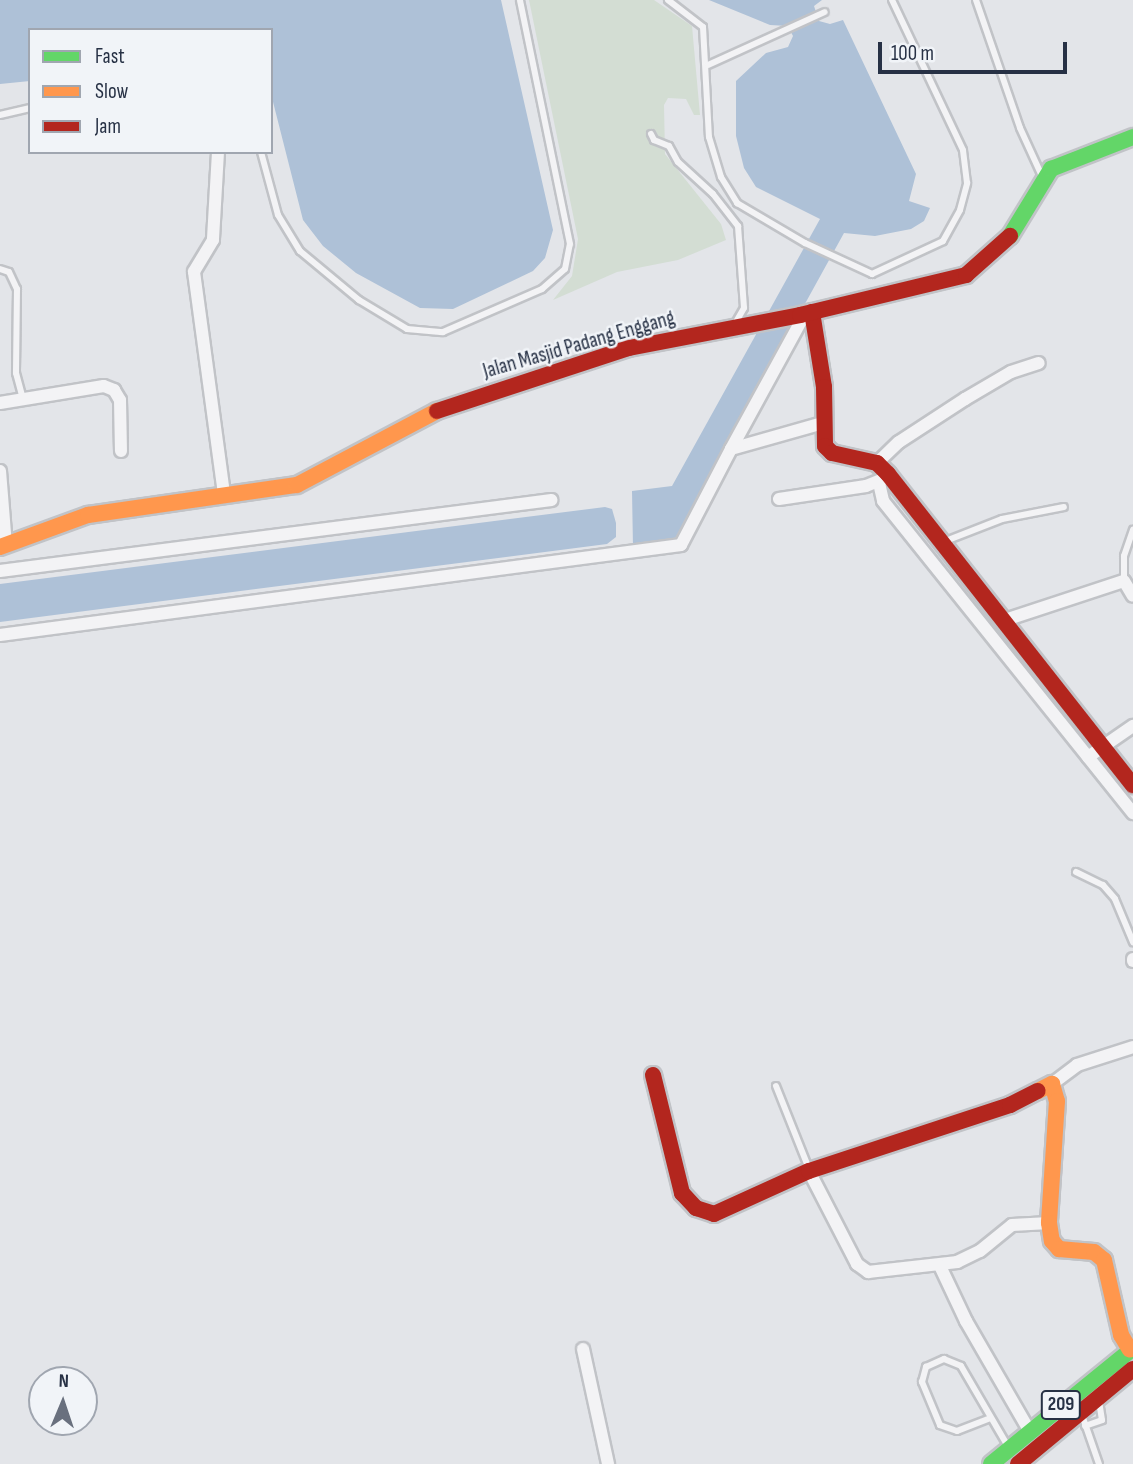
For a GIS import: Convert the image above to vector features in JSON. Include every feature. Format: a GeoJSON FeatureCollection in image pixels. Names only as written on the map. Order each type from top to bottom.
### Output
{"type":"FeatureCollection","features":[{"type":"Feature","properties":{"kind":"street"},"geometry":{"type":"LineString","coordinates":[[1042,177],[1061,164],[1133,137]]}},
{"type":"Feature","properties":{"kind":"street"},"geometry":{"type":"LineString","coordinates":[[218,154],[213,240],[194,272],[224,495]]}},
{"type":"Feature","properties":{"kind":"street","name":"Jalan Masjid Padang Enggang"},"geometry":{"type":"LineString","coordinates":[[3,546],[72,519],[297,485],[400,428],[475,396],[650,343],[806,314],[975,270],[1017,230],[1042,177]]}},
{"type":"Feature","properties":{"kind":"street"},"geometry":{"type":"LineString","coordinates":[[806,314],[824,387],[823,439],[832,453],[882,474],[941,543],[1133,785]]}},
{"type":"Feature","properties":{"kind":"street"},"geometry":{"type":"LineString","coordinates":[[0,635],[681,545],[806,314]]}},
{"type":"Feature","properties":{"kind":"street"},"geometry":{"type":"LineString","coordinates":[[1039,363],[1011,372],[899,442],[882,474],[883,501],[1133,813]]}},
{"type":"Feature","properties":{"kind":"street"},"geometry":{"type":"LineString","coordinates":[[0,403],[104,386],[114,390],[120,400],[121,451]]}},
{"type":"Feature","properties":{"kind":"street"},"geometry":{"type":"LineString","coordinates":[[731,449],[823,423]]}},
{"type":"Feature","properties":{"kind":"street"},"geometry":{"type":"LineString","coordinates":[[0,471],[3,546]]}},
{"type":"Feature","properties":{"kind":"street"},"geometry":{"type":"LineString","coordinates":[[779,499],[882,474]]}},
{"type":"Feature","properties":{"kind":"street"},"geometry":{"type":"LineString","coordinates":[[0,571],[551,500]]}},
{"type":"Feature","properties":{"kind":"street"},"geometry":{"type":"LineString","coordinates":[[1002,621],[1124,581],[1133,596]]}},
{"type":"Feature","properties":{"kind":"street"},"geometry":{"type":"LineString","coordinates":[[1088,757],[1133,726]]}},
{"type":"Feature","properties":{"kind":"street"},"geometry":{"type":"LineString","coordinates":[[653,1075],[682,1193],[695,1208],[714,1214],[809,1171],[1010,1105],[1052,1084],[1077,1065],[1133,1047]]}},
{"type":"Feature","properties":{"kind":"street"},"geometry":{"type":"LineString","coordinates":[[1052,1084],[1056,1137],[1049,1223],[1052,1241],[1059,1249],[1094,1252],[1104,1260],[1121,1335],[1132,1349]]}},
{"type":"Feature","properties":{"kind":"street"},"geometry":{"type":"LineString","coordinates":[[809,1171],[862,1268],[876,1273],[940,1266],[980,1251],[1012,1225],[1049,1223]]}},
{"type":"Feature","properties":{"kind":"street"},"geometry":{"type":"LineString","coordinates":[[940,1266],[1029,1430]]}},
{"type":"Feature","properties":{"kind":"street"},"geometry":{"type":"LineString","coordinates":[[583,1349],[608,1464]]}},
{"type":"Feature","properties":{"kind":"street","name":"209"},"geometry":{"type":"LineString","coordinates":[[991,1464],[1029,1430],[1132,1349]]}},
{"type":"Feature","properties":{"kind":"street","name":"209"},"geometry":{"type":"LineString","coordinates":[[1018,1464],[1083,1420],[1098,1399],[1133,1369]]}},
{"type":"Feature","properties":{"kind":"lane"},"geometry":{"type":"LineString","coordinates":[[261,154],[274,206],[300,251],[359,300],[407,329],[443,332],[542,289],[565,269],[570,244],[520,0]]}},
{"type":"Feature","properties":{"kind":"lane"},"geometry":{"type":"LineString","coordinates":[[668,0],[703,27],[708,65],[709,137],[729,191],[737,203],[805,243],[872,274],[927,251],[952,228],[967,183],[963,150],[892,0]]}},
{"type":"Feature","properties":{"kind":"lane"},"geometry":{"type":"LineString","coordinates":[[976,0],[1020,128],[1042,177]]}},
{"type":"Feature","properties":{"kind":"lane"},"geometry":{"type":"LineString","coordinates":[[708,65],[770,40],[825,12]]}},
{"type":"Feature","properties":{"kind":"lane"},"geometry":{"type":"LineString","coordinates":[[0,115],[28,108]]}},
{"type":"Feature","properties":{"kind":"lane"},"geometry":{"type":"LineString","coordinates":[[651,134],[654,140],[669,146],[678,162],[713,194],[738,226],[744,308],[731,329]]}},
{"type":"Feature","properties":{"kind":"lane"},"geometry":{"type":"LineString","coordinates":[[0,270],[9,272],[17,289],[16,373],[23,400]]}},
{"type":"Feature","properties":{"kind":"lane"},"geometry":{"type":"LineString","coordinates":[[941,543],[1002,519],[1064,507]]}},
{"type":"Feature","properties":{"kind":"lane"},"geometry":{"type":"LineString","coordinates":[[1124,581],[1124,556],[1133,530]]}},
{"type":"Feature","properties":{"kind":"lane"},"geometry":{"type":"LineString","coordinates":[[1076,872],[1103,885],[1115,899],[1133,942]]}},
{"type":"Feature","properties":{"kind":"lane"},"geometry":{"type":"LineString","coordinates":[[776,1086],[809,1171]]}},
{"type":"Feature","properties":{"kind":"lane"},"geometry":{"type":"LineString","coordinates":[[988,1419],[957,1431],[940,1425],[922,1382],[926,1367],[944,1359],[955,1361],[988,1419],[1009,1448]]}},
{"type":"Feature","properties":{"kind":"lane"},"geometry":{"type":"LineString","coordinates":[[1083,1420],[1099,1464]]}},
{"type":"Feature","properties":{"kind":"shaded area"},"geometry":{"type":"Polygon","coordinates":[[[529,0],[654,0],[692,26],[700,115],[694,115],[686,99],[668,98],[664,105],[665,154],[721,224],[726,240],[678,260],[617,272],[553,300],[572,276],[578,239],[529,0]]]}},
{"type":"Feature","properties":{"kind":"water"},"geometry":{"type":"Polygon","coordinates":[[[0,0],[501,0],[553,230],[545,258],[533,271],[453,309],[420,308],[356,273],[323,246],[303,220],[273,102],[273,28],[28,28],[28,81],[0,84],[0,0]]]}},
{"type":"Feature","properties":{"kind":"water"},"geometry":{"type":"Polygon","coordinates":[[[709,0],[822,0],[814,6],[819,21],[830,24],[843,20],[916,174],[909,201],[930,208],[924,221],[911,229],[875,236],[844,233],[673,543],[633,548],[632,491],[672,486],[820,219],[756,187],[744,168],[736,136],[736,81],[766,53],[788,47],[793,36],[788,26],[770,25],[709,0]]]}},
{"type":"Feature","properties":{"kind":"water"},"geometry":{"type":"Polygon","coordinates":[[[605,507],[612,509],[616,523],[616,537],[607,544],[0,622],[0,584],[605,507]]]}},
{"type":"Feature","properties":{"kind":"traffic: fast"},"geometry":{"type":"LineString","coordinates":[[1010,236],[1051,169],[1133,137]]}},
{"type":"Feature","properties":{"kind":"traffic: fast"},"geometry":{"type":"LineString","coordinates":[[991,1464],[1133,1348]]}},
{"type":"Feature","properties":{"kind":"traffic: slow"},"geometry":{"type":"LineString","coordinates":[[0,547],[88,515],[297,485],[437,411]]}},
{"type":"Feature","properties":{"kind":"traffic: slow"},"geometry":{"type":"LineString","coordinates":[[1038,1091],[1052,1084],[1057,1101],[1049,1223],[1052,1241],[1059,1249],[1094,1252],[1104,1260],[1121,1335],[1130,1350]]}},
{"type":"Feature","properties":{"kind":"traffic: jam"},"geometry":{"type":"LineString","coordinates":[[437,411],[629,348],[800,315],[966,275],[1010,236]]}},
{"type":"Feature","properties":{"kind":"traffic: jam"},"geometry":{"type":"LineString","coordinates":[[812,312],[824,387],[825,446],[832,453],[877,463],[888,474],[1133,785]]}},
{"type":"Feature","properties":{"kind":"traffic: jam"},"geometry":{"type":"LineString","coordinates":[[653,1075],[682,1193],[696,1208],[714,1214],[809,1171],[1010,1105],[1038,1091]]}},
{"type":"Feature","properties":{"kind":"traffic: jam"},"geometry":{"type":"LineString","coordinates":[[1018,1464],[1133,1369]]}}]}
